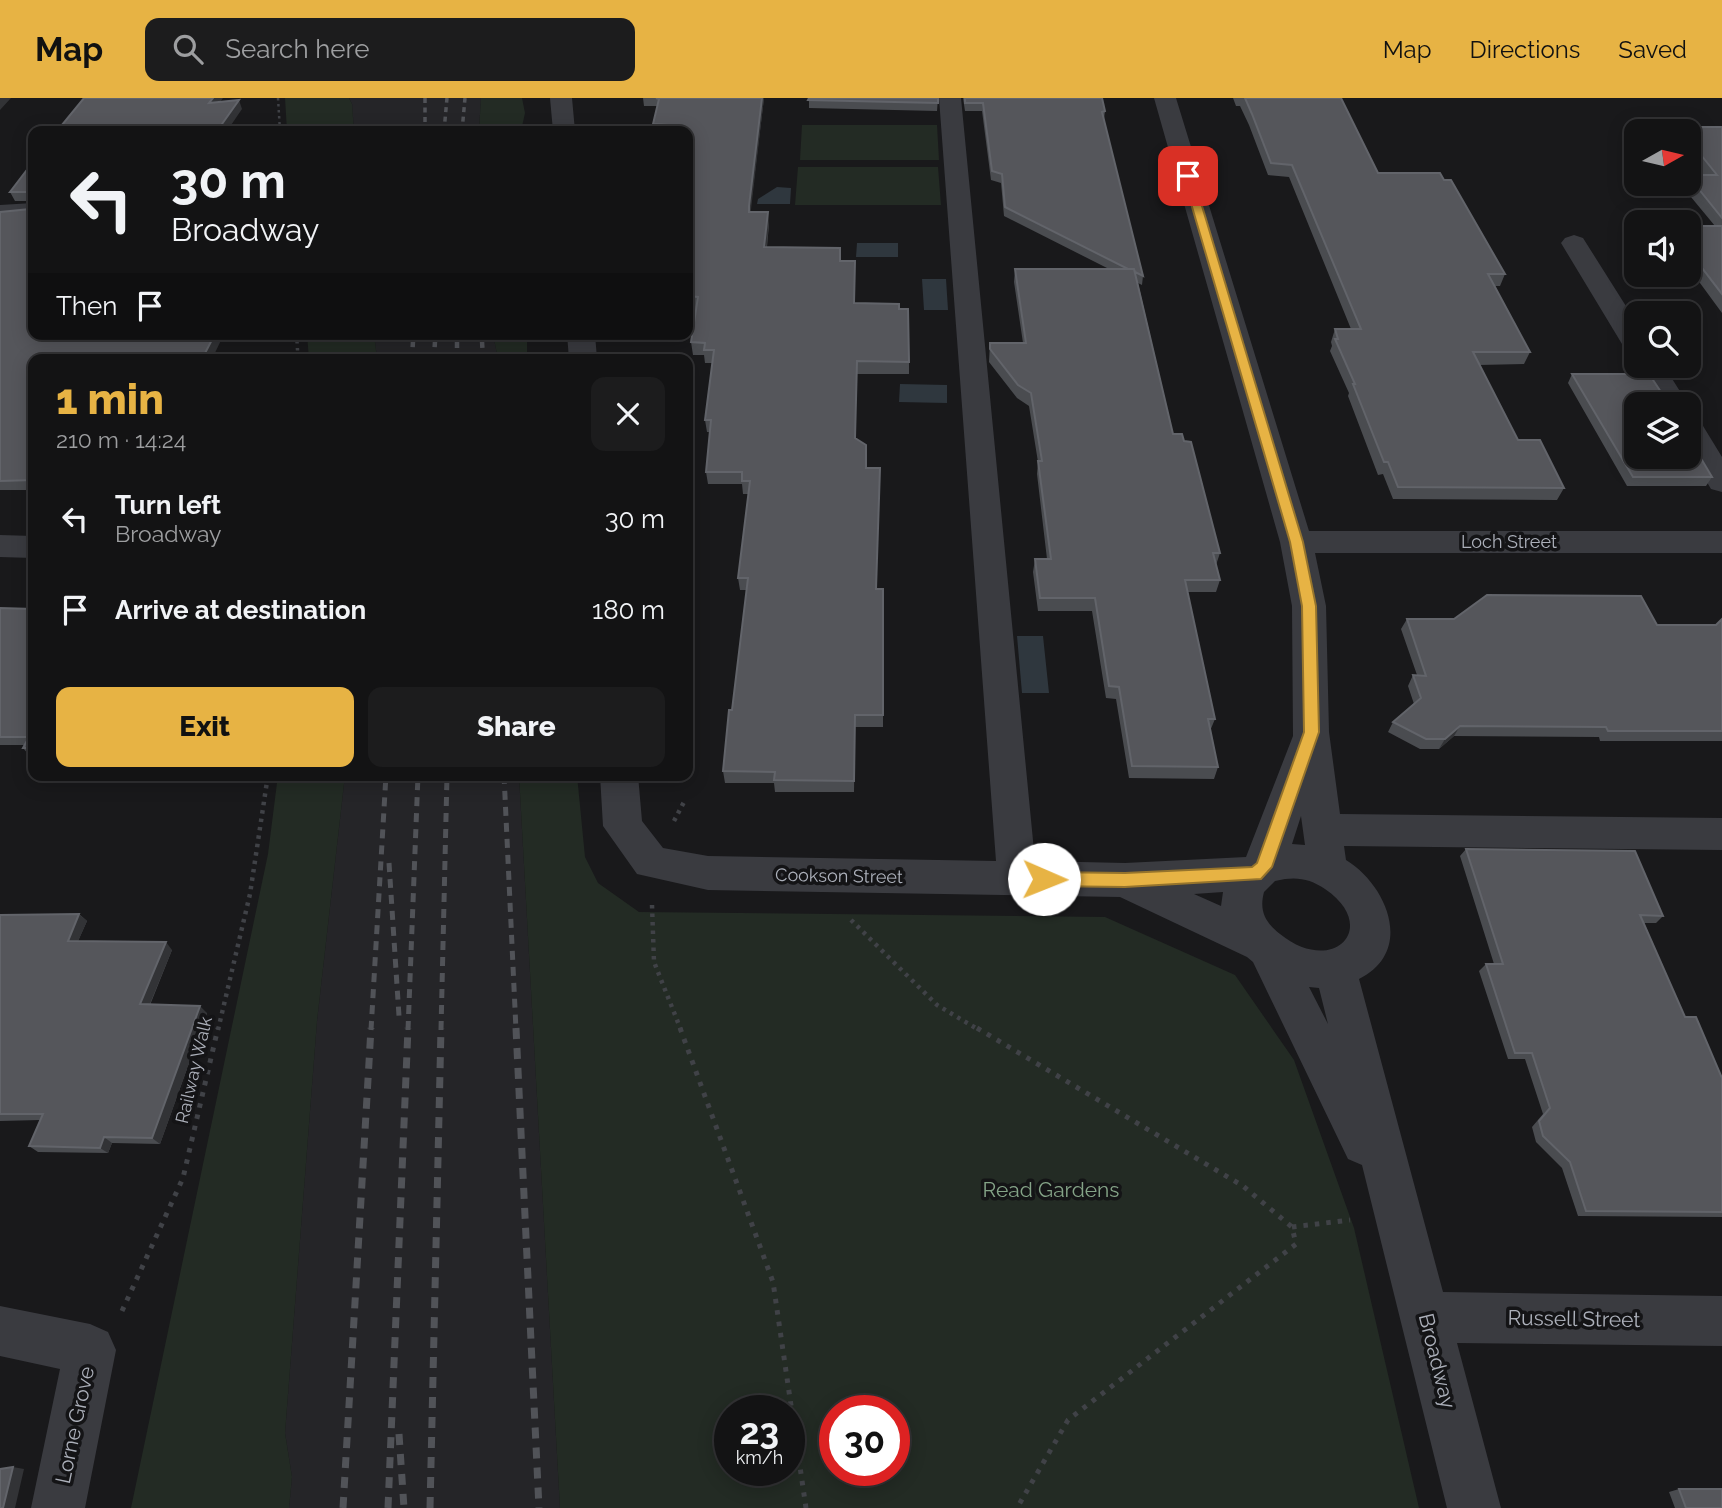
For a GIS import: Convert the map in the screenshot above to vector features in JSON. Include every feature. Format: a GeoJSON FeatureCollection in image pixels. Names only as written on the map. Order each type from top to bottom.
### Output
{"type":"FeatureCollection","features":[{"type":"Feature","properties":{"kind":"street"},"geometry":{"type":"LineString","coordinates":[[561,98],[564,126]]}},
{"type":"Feature","properties":{"kind":"street"},"geometry":{"type":"LineString","coordinates":[[950,98],[1017,879]]}},
{"type":"Feature","properties":{"kind":"street","name":"Broadway"},"geometry":{"type":"LineString","coordinates":[[1165,98],[1296,542],[1309,606],[1311,732],[1325,849]]}},
{"type":"Feature","properties":{"kind":"street"},"geometry":{"type":"LineString","coordinates":[[0,212],[28,210]]}},
{"type":"Feature","properties":{"kind":"street"},"geometry":{"type":"LineString","coordinates":[[1574,243],[1624,324]]}},
{"type":"Feature","properties":{"kind":"street"},"geometry":{"type":"LineString","coordinates":[[1701,448],[1722,482]]}},
{"type":"Feature","properties":{"kind":"street","name":"Loch Street"},"geometry":{"type":"LineString","coordinates":[[1296,542],[1722,542]]}},
{"type":"Feature","properties":{"kind":"street"},"geometry":{"type":"LineString","coordinates":[[0,546],[28,547]]}},
{"type":"Feature","properties":{"kind":"street","name":"Broadway"},"geometry":{"type":"LineString","coordinates":[[1311,732],[1260,870],[1244,888],[1242,906],[1247,925],[1264,947],[1399,1213]]}},
{"type":"Feature","properties":{"kind":"street"},"geometry":{"type":"LineString","coordinates":[[619,781],[623,826],[651,862]]}},
{"type":"Feature","properties":{"kind":"street"},"geometry":{"type":"LineString","coordinates":[[1260,870],[1282,861],[1303,861],[1325,849],[1722,834]]}},
{"type":"Feature","properties":{"kind":"street"},"geometry":{"type":"LineString","coordinates":[[1264,947],[1289,963],[1312,970],[1335,968],[1349,963],[1364,951],[1370,934],[1370,915],[1361,896],[1325,849]]}},
{"type":"Feature","properties":{"kind":"street","name":"Cookson Street"},"geometry":{"type":"LineString","coordinates":[[651,862],[708,873],[1017,879],[1125,880],[1260,870]]}},
{"type":"Feature","properties":{"kind":"street","name":"Cookson Street"},"geometry":{"type":"LineString","coordinates":[[1125,880],[1264,947]]}},
{"type":"Feature","properties":{"kind":"street","name":"Broadway"},"geometry":{"type":"LineString","coordinates":[[1335,968],[1474,1508]]}},
{"type":"Feature","properties":{"kind":"street","name":"Russell Street"},"geometry":{"type":"LineString","coordinates":[[1426,1317],[1722,1321]]}},
{"type":"Feature","properties":{"kind":"street","name":"Lorne Grove"},"geometry":{"type":"LineString","coordinates":[[0,1331],[90,1350],[58,1508]]}},
{"type":"Feature","properties":{"kind":"path"},"geometry":{"type":"LineString","coordinates":[[278,98],[280,126]]}},
{"type":"Feature","properties":{"kind":"path","name":"Railway Walk"},"geometry":{"type":"LineString","coordinates":[[90,1350],[124,1309],[183,1178],[250,894],[267,781]]}},
{"type":"Feature","properties":{"kind":"path"},"geometry":{"type":"LineString","coordinates":[[685,800],[651,862],[654,962],[706,1094],[774,1282],[806,1508]]}},
{"type":"Feature","properties":{"kind":"path"},"geometry":{"type":"LineString","coordinates":[[806,875],[937,1005],[1242,1186],[1292,1227],[1296,1244],[1068,1420],[1017,1508]]}},
{"type":"Feature","properties":{"kind":"shaded area"},"geometry":{"type":"Polygon","coordinates":[[[349,98],[481,98],[479,126],[354,126],[349,98]]]}},
{"type":"Feature","properties":{"kind":"shaded area"},"geometry":{"type":"Polygon","coordinates":[[[777,187],[791,188],[790,204],[757,204],[758,199],[777,187]]]}},
{"type":"Feature","properties":{"kind":"shaded area"},"geometry":{"type":"Polygon","coordinates":[[[857,243],[898,243],[898,257],[856,257],[857,243]]]}},
{"type":"Feature","properties":{"kind":"shaded area"},"geometry":{"type":"Polygon","coordinates":[[[922,279],[946,279],[948,310],[924,310],[922,279]]]}},
{"type":"Feature","properties":{"kind":"shaded area"},"geometry":{"type":"Polygon","coordinates":[[[375,340],[494,340],[497,354],[376,354],[375,340]]]}},
{"type":"Feature","properties":{"kind":"shaded area"},"geometry":{"type":"Polygon","coordinates":[[[900,384],[947,385],[947,403],[899,402],[900,384]]]}},
{"type":"Feature","properties":{"kind":"shaded area"},"geometry":{"type":"Polygon","coordinates":[[[1017,636],[1043,636],[1049,693],[1022,693],[1017,636]]]}},
{"type":"Feature","properties":{"kind":"shaded area"},"geometry":{"type":"Polygon","coordinates":[[[344,781],[519,781],[560,1508],[289,1508],[292,1477],[285,1433],[317,1021],[344,781]]]}},
{"type":"Feature","properties":{"kind":"green space"},"geometry":{"type":"Polygon","coordinates":[[[285,98],[349,98],[352,104],[354,126],[287,126],[285,98]]]}},
{"type":"Feature","properties":{"kind":"green space"},"geometry":{"type":"Polygon","coordinates":[[[481,98],[522,98],[525,113],[522,126],[479,126],[481,98]]]}},
{"type":"Feature","properties":{"kind":"green space"},"geometry":{"type":"Polygon","coordinates":[[[802,125],[937,125],[939,160],[800,160],[802,125]]]}},
{"type":"Feature","properties":{"kind":"green space"},"geometry":{"type":"Polygon","coordinates":[[[798,167],[938,167],[941,205],[795,205],[798,167]]]}},
{"type":"Feature","properties":{"kind":"green space"},"geometry":{"type":"Polygon","coordinates":[[[307,340],[375,340],[376,354],[309,354],[307,340]]]}},
{"type":"Feature","properties":{"kind":"green space"},"geometry":{"type":"Polygon","coordinates":[[[494,340],[527,340],[527,354],[497,354],[494,340]]]}},
{"type":"Feature","properties":{"kind":"green space"},"geometry":{"type":"Polygon","coordinates":[[[277,781],[344,781],[317,1021],[285,1433],[292,1477],[289,1508],[131,1508],[268,854],[277,781]]]}},
{"type":"Feature","properties":{"kind":"green space","name":"Read Gardens"},"geometry":{"type":"Polygon","coordinates":[[[519,781],[578,781],[585,857],[598,883],[639,912],[1105,917],[1235,975],[1294,1060],[1354,1228],[1419,1508],[560,1508],[519,781]]]}},
{"type":"Feature","properties":{"kind":"building"},"geometry":{"type":"Polygon","coordinates":[[[84,98],[213,98],[209,103],[239,100],[221,126],[61,126],[84,98]]]}},
{"type":"Feature","properties":{"kind":"building"},"geometry":{"type":"Polygon","coordinates":[[[656,98],[762,98],[749,212],[768,212],[764,247],[840,248],[840,261],[855,261],[854,303],[899,304],[899,309],[908,309],[909,362],[857,361],[855,438],[866,445],[866,468],[880,468],[876,589],[883,589],[883,715],[855,715],[854,781],[774,780],[775,772],[723,771],[748,578],[738,578],[750,481],[742,481],[742,472],[706,472],[711,420],[705,420],[714,350],[704,350],[705,343],[691,342],[698,297],[693,296],[693,126],[653,124],[659,99],[656,98]]]}},
{"type":"Feature","properties":{"kind":"building"},"geometry":{"type":"Polygon","coordinates":[[[938,98],[938,103],[808,100],[938,98]]]}},
{"type":"Feature","properties":{"kind":"building"},"geometry":{"type":"Polygon","coordinates":[[[965,98],[1102,98],[1105,111],[1102,112],[1143,276],[1134,269],[1128,269],[1005,207],[1002,174],[992,171],[983,103],[965,103],[965,98]]]}},
{"type":"Feature","properties":{"kind":"building"},"geometry":{"type":"Polygon","coordinates":[[[1245,98],[1341,98],[1378,173],[1440,173],[1444,180],[1451,180],[1505,274],[1488,274],[1530,352],[1473,352],[1518,440],[1540,440],[1564,488],[1398,487],[1388,462],[1384,462],[1335,339],[1338,339],[1335,329],[1361,329],[1292,165],[1271,163],[1245,98]]]}},
{"type":"Feature","properties":{"kind":"building"},"geometry":{"type":"Polygon","coordinates":[[[1701,127],[1722,127],[1722,218],[1701,192],[1701,175],[1717,175],[1701,155],[1701,127]]]}},
{"type":"Feature","properties":{"kind":"building"},"geometry":{"type":"Polygon","coordinates":[[[28,169],[28,192],[10,192],[28,169]]]}},
{"type":"Feature","properties":{"kind":"building"},"geometry":{"type":"Polygon","coordinates":[[[28,209],[28,340],[212,340],[205,354],[28,354],[28,480],[0,481],[0,212],[28,209]]]}},
{"type":"Feature","properties":{"kind":"building"},"geometry":{"type":"Polygon","coordinates":[[[1701,226],[1722,226],[1722,294],[1701,267],[1701,226]]]}},
{"type":"Feature","properties":{"kind":"building"},"geometry":{"type":"Polygon","coordinates":[[[1015,269],[1134,269],[1173,434],[1182,434],[1184,441],[1191,442],[1220,553],[1213,553],[1220,580],[1185,580],[1215,719],[1208,719],[1218,767],[1132,766],[1119,687],[1109,686],[1095,598],[1040,598],[1035,559],[1051,559],[1038,461],[1042,461],[1031,393],[1018,385],[990,349],[990,343],[1026,343],[1015,269]]]}},
{"type":"Feature","properties":{"kind":"building"},"geometry":{"type":"Polygon","coordinates":[[[1572,374],[1624,374],[1624,378],[1652,378],[1661,392],[1624,392],[1624,462],[1572,374]]]}},
{"type":"Feature","properties":{"kind":"building"},"geometry":{"type":"Polygon","coordinates":[[[1701,458],[1712,477],[1633,477],[1628,469],[1701,469],[1701,458]]]}},
{"type":"Feature","properties":{"kind":"building"},"geometry":{"type":"Polygon","coordinates":[[[1487,595],[1641,596],[1657,625],[1716,625],[1722,619],[1722,731],[1608,731],[1606,727],[1460,726],[1445,739],[1426,739],[1393,722],[1421,698],[1413,675],[1426,676],[1407,619],[1454,619],[1487,595]]]}},
{"type":"Feature","properties":{"kind":"building"},"geometry":{"type":"Polygon","coordinates":[[[0,608],[28,609],[28,737],[0,737],[0,608]]]}},
{"type":"Feature","properties":{"kind":"building"},"geometry":{"type":"Polygon","coordinates":[[[1466,849],[1635,851],[1663,916],[1640,915],[1685,1017],[1696,1017],[1722,1078],[1722,1212],[1586,1211],[1570,1162],[1543,1136],[1539,1121],[1550,1108],[1532,1053],[1515,1053],[1486,964],[1503,964],[1466,849]]]}},
{"type":"Feature","properties":{"kind":"building"},"geometry":{"type":"Polygon","coordinates":[[[79,914],[68,941],[166,942],[140,1004],[200,1006],[152,1138],[104,1137],[100,1148],[29,1146],[43,1114],[0,1114],[0,915],[79,914]]]}},
{"type":"Feature","properties":{"kind":"building"},"geometry":{"type":"Polygon","coordinates":[[[13,1467],[3,1508],[0,1508],[0,1469],[13,1467]]]}},
{"type":"Feature","properties":{"kind":"building"},"geometry":{"type":"Polygon","coordinates":[[[1679,1489],[1722,1489],[1722,1508],[1686,1508],[1679,1489]]]}},
{"type":"Feature","properties":{"kind":"railway"},"geometry":{"type":"LineString","coordinates":[[425,98],[425,126]]}},
{"type":"Feature","properties":{"kind":"railway"},"geometry":{"type":"LineString","coordinates":[[444,126],[447,98]]}},
{"type":"Feature","properties":{"kind":"railway"},"geometry":{"type":"LineString","coordinates":[[462,126],[465,98]]}},
{"type":"Feature","properties":{"kind":"railway"},"geometry":{"type":"LineString","coordinates":[[457,340],[457,354]]}},
{"type":"Feature","properties":{"kind":"railway"},"geometry":{"type":"LineString","coordinates":[[412,354],[413,341]]}},
{"type":"Feature","properties":{"kind":"railway"},"geometry":{"type":"LineString","coordinates":[[434,354],[435,341]]}},
{"type":"Feature","properties":{"kind":"railway"},"geometry":{"type":"LineString","coordinates":[[482,341],[483,354]]}},
{"type":"Feature","properties":{"kind":"railway"},"geometry":{"type":"LineString","coordinates":[[371,1030],[386,781]]}},
{"type":"Feature","properties":{"kind":"railway"},"geometry":{"type":"LineString","coordinates":[[408,1030],[418,781]]}},
{"type":"Feature","properties":{"kind":"railway"},"geometry":{"type":"LineString","coordinates":[[441,1030],[447,781]]}},
{"type":"Feature","properties":{"kind":"railway"},"geometry":{"type":"LineString","coordinates":[[504,781],[516,1030]]}},
{"type":"Feature","properties":{"kind":"railway"},"geometry":{"type":"LineString","coordinates":[[389,863],[399,1016]]}},
{"type":"Feature","properties":{"kind":"railway"},"geometry":{"type":"LineString","coordinates":[[343,1508],[371,1028]]}},
{"type":"Feature","properties":{"kind":"railway"},"geometry":{"type":"LineString","coordinates":[[388,1508],[408,1028]]}},
{"type":"Feature","properties":{"kind":"railway"},"geometry":{"type":"LineString","coordinates":[[430,1508],[441,1028]]}},
{"type":"Feature","properties":{"kind":"railway"},"geometry":{"type":"LineString","coordinates":[[516,1028],[539,1508]]}},
{"type":"Feature","properties":{"kind":"railway"},"geometry":{"type":"LineString","coordinates":[[399,1434],[404,1508]]}},
{"type":"Feature","properties":{"kind":"route"},"geometry":{"type":"LineString","coordinates":[[1044,879],[1125,880],[1255,874],[1264,867],[1311,732],[1309,606],[1296,542],[1188,176]]}}]}
